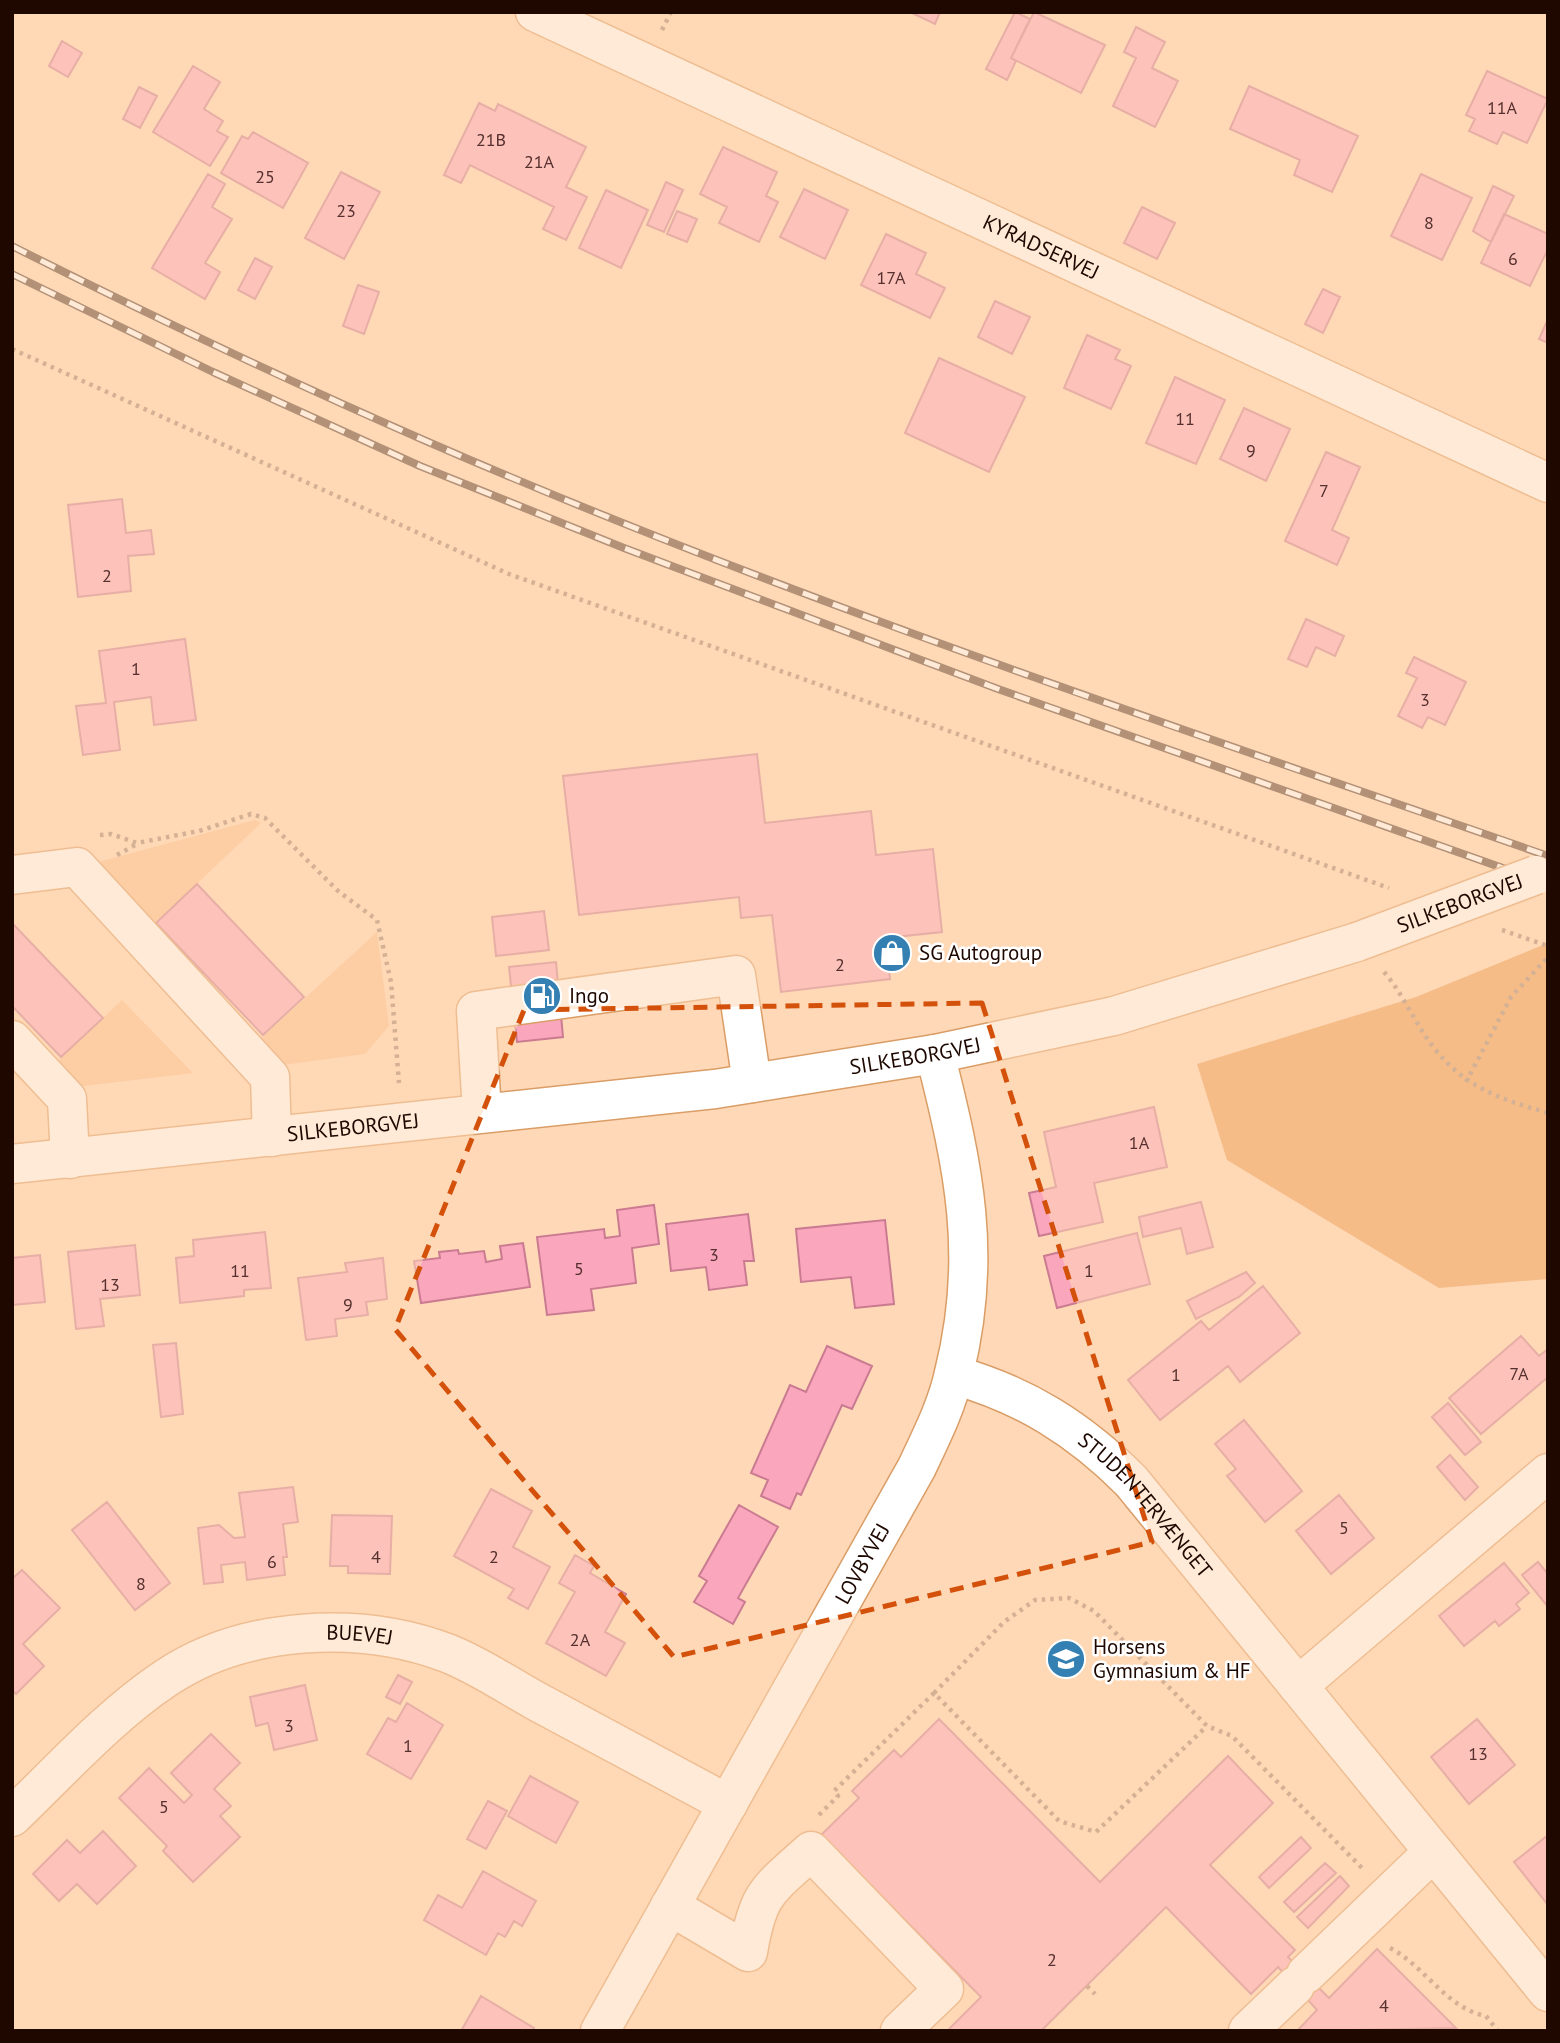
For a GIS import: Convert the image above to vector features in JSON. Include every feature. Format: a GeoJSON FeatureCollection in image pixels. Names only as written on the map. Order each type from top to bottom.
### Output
{"type":"FeatureCollection","features":[{"type":"Feature","properties":{"kind":"street","name":"KYRADSERVEJ"},"geometry":{"type":"LineString","coordinates":[[536,12],[1548,483]]}},
{"type":"Feature","properties":{"kind":"street","name":"SILKEBORGVEJ"},"geometry":{"type":"LineString","coordinates":[[12,876],[77,867],[270,1077],[272,1137]]}},
{"type":"Feature","properties":{"kind":"street","name":"SILKEBORGVEJ"},"geometry":{"type":"LineString","coordinates":[[12,1164],[752,1083],[935,1054],[1114,1016],[1357,942],[1542,872]]}},
{"type":"Feature","properties":{"kind":"street"},"geometry":{"type":"LineString","coordinates":[[482,1113],[476,1011],[736,975],[752,1083]]}},
{"type":"Feature","properties":{"kind":"street"},"geometry":{"type":"LineString","coordinates":[[12,1040],[67,1099],[70,1159]]}},
{"type":"Feature","properties":{"kind":"street","name":"LOVBYVEJ"},"geometry":{"type":"LineString","coordinates":[[600,2031],[917,1467],[954,1375],[968,1308],[971,1249],[962,1166],[935,1054]]}},
{"type":"Feature","properties":{"kind":"street","name":"STUDENTERVÆNGET"},"geometry":{"type":"LineString","coordinates":[[954,1375],[1013,1394],[1042,1410],[1108,1458],[1131,1481],[1548,1992]]}},
{"type":"Feature","properties":{"kind":"street"},"geometry":{"type":"LineString","coordinates":[[1298,1686],[1548,1473]]}},
{"type":"Feature","properties":{"kind":"street","name":"BUEVEJ"},"geometry":{"type":"LineString","coordinates":[[12,1817],[128,1706],[167,1677],[217,1652],[264,1639],[337,1633],[395,1638],[448,1653],[728,1804]]}},
{"type":"Feature","properties":{"kind":"street"},"geometry":{"type":"LineString","coordinates":[[670,1906],[748,1952],[754,1919],[763,1895],[811,1851],[944,1989],[900,2031]]}},
{"type":"Feature","properties":{"kind":"street"},"geometry":{"type":"LineString","coordinates":[[1248,2031],[1433,1852]]}},
{"type":"Feature","properties":{"kind":"path"},"geometry":{"type":"LineString","coordinates":[[12,349],[509,574],[1347,873]]}},
{"type":"Feature","properties":{"kind":"path"},"geometry":{"type":"LineString","coordinates":[[88,836],[111,834],[137,843],[199,831],[251,814],[265,818],[338,891],[377,920],[391,982],[400,1122]]}},
{"type":"Feature","properties":{"kind":"path"},"geometry":{"type":"LineString","coordinates":[[1466,1082],[1511,997],[1548,957]]}},
{"type":"Feature","properties":{"kind":"path"},"geometry":{"type":"LineString","coordinates":[[1402,993],[1433,1046],[1466,1082],[1506,1101],[1548,1113]]}},
{"type":"Feature","properties":{"kind":"path"},"geometry":{"type":"LineString","coordinates":[[811,1851],[810,1823],[838,1796],[834,1791],[1004,1622],[1035,1600],[1069,1598],[1094,1611],[1208,1726],[1232,1736],[1388,1894]]}},
{"type":"Feature","properties":{"kind":"path"},"geometry":{"type":"LineString","coordinates":[[934,1693],[1059,1821],[1096,1832],[1208,1726]]}},
{"type":"Feature","properties":{"kind":"path"},"geometry":{"type":"LineString","coordinates":[[1358,1924],[1378,1944],[1409,1959],[1468,2012],[1486,2016],[1498,2031]]}},
{"type":"Feature","properties":{"kind":"path"},"geometry":{"type":"LineString","coordinates":[[1087,1986],[1094,1994]]}},
{"type":"Feature","properties":{"kind":"highlighted area"},"geometry":{"type":"Polygon","coordinates":[[[982,1003],[1152,1542],[674,1657],[395,1329],[524,1010],[982,1003]]]}},
{"type":"Feature","properties":{"kind":"shaded area"},"geometry":{"type":"Polygon","coordinates":[[[255,820],[261,823],[147,931],[96,867],[102,861],[255,820]]]}},
{"type":"Feature","properties":{"kind":"shaded area"},"geometry":{"type":"Polygon","coordinates":[[[377,932],[389,1026],[365,1054],[275,1066],[255,1044],[377,932]]]}},
{"type":"Feature","properties":{"kind":"shaded area"},"geometry":{"type":"Polygon","coordinates":[[[1548,943],[1548,1279],[1439,1288],[1227,1160],[1197,1064],[1416,997],[1548,943]]]}},
{"type":"Feature","properties":{"kind":"shaded area"},"geometry":{"type":"Polygon","coordinates":[[[122,1000],[193,1073],[76,1087],[54,1065],[122,1000]]]}},
{"type":"Feature","properties":{"kind":"building"},"geometry":{"type":"Polygon","coordinates":[[[910,12],[940,12],[935,24],[910,12]]]}},
{"type":"Feature","properties":{"kind":"building"},"geometry":{"type":"Polygon","coordinates":[[[1015,12],[1030,19],[1011,58],[1016,61],[1007,80],[986,69],[1015,12]]]}},
{"type":"Feature","properties":{"kind":"building"},"geometry":{"type":"Polygon","coordinates":[[[1034,12],[1105,45],[1081,93],[1011,58],[1034,12]]]}},
{"type":"Feature","properties":{"kind":"building"},"geometry":{"type":"Polygon","coordinates":[[[1136,27],[1165,42],[1152,68],[1178,81],[1155,127],[1113,106],[1136,58],[1124,52],[1136,27]]]}},
{"type":"Feature","properties":{"kind":"building"},"geometry":{"type":"Polygon","coordinates":[[[62,41],[82,53],[68,77],[49,66],[62,41]]]}},
{"type":"Feature","properties":{"kind":"building"},"geometry":{"type":"Polygon","coordinates":[[[193,66],[220,82],[204,109],[223,121],[217,131],[228,137],[210,166],[153,132],[193,66]]]}},
{"type":"Feature","properties":{"kind":"building"},"geometry":{"type":"Polygon","coordinates":[[[1487,71],[1548,99],[1527,143],[1503,132],[1497,144],[1469,131],[1475,119],[1466,115],[1487,71]]]}},
{"type":"Feature","properties":{"kind":"building"},"geometry":{"type":"Polygon","coordinates":[[[1249,86],[1358,136],[1332,192],[1294,175],[1300,160],[1230,129],[1249,86]]]}},
{"type":"Feature","properties":{"kind":"building"},"geometry":{"type":"Polygon","coordinates":[[[139,87],[157,96],[140,128],[123,119],[139,87]]]}},
{"type":"Feature","properties":{"kind":"building"},"geometry":{"type":"Polygon","coordinates":[[[479,103],[495,111],[498,104],[586,147],[566,187],[587,197],[566,240],[543,229],[554,207],[470,165],[461,183],[444,175],[479,103]]]}},
{"type":"Feature","properties":{"kind":"building"},"geometry":{"type":"Polygon","coordinates":[[[253,132],[308,163],[283,208],[221,173],[242,136],[248,139],[253,132]]]}},
{"type":"Feature","properties":{"kind":"building"},"geometry":{"type":"Polygon","coordinates":[[[723,147],[777,172],[766,196],[778,202],[759,242],[719,223],[727,207],[700,194],[723,147]]]}},
{"type":"Feature","properties":{"kind":"building"},"geometry":{"type":"Polygon","coordinates":[[[341,172],[380,192],[344,259],[305,238],[341,172]]]}},
{"type":"Feature","properties":{"kind":"building"},"geometry":{"type":"Polygon","coordinates":[[[208,174],[225,184],[212,207],[232,219],[205,263],[220,272],[205,299],[152,268],[208,174]]]}},
{"type":"Feature","properties":{"kind":"building"},"geometry":{"type":"Polygon","coordinates":[[[1421,174],[1472,198],[1442,260],[1391,236],[1421,174]]]}},
{"type":"Feature","properties":{"kind":"building"},"geometry":{"type":"Polygon","coordinates":[[[666,182],[683,190],[664,232],[647,225],[666,182]]]}},
{"type":"Feature","properties":{"kind":"building"},"geometry":{"type":"Polygon","coordinates":[[[1493,186],[1514,196],[1491,242],[1473,231],[1493,186]]]}},
{"type":"Feature","properties":{"kind":"building"},"geometry":{"type":"Polygon","coordinates":[[[804,189],[848,210],[825,259],[780,237],[804,189]]]}},
{"type":"Feature","properties":{"kind":"building"},"geometry":{"type":"Polygon","coordinates":[[[606,190],[648,210],[621,268],[579,248],[606,190]]]}},
{"type":"Feature","properties":{"kind":"building"},"geometry":{"type":"Polygon","coordinates":[[[1142,207],[1175,223],[1157,259],[1124,243],[1142,207]]]}},
{"type":"Feature","properties":{"kind":"building"},"geometry":{"type":"Polygon","coordinates":[[[677,211],[697,219],[687,242],[667,234],[677,211]]]}},
{"type":"Feature","properties":{"kind":"building"},"geometry":{"type":"Polygon","coordinates":[[[1504,214],[1548,234],[1548,249],[1530,286],[1481,263],[1504,214]]]}},
{"type":"Feature","properties":{"kind":"building"},"geometry":{"type":"Polygon","coordinates":[[[886,234],[926,253],[916,274],[945,288],[930,318],[861,285],[886,234]]]}},
{"type":"Feature","properties":{"kind":"building"},"geometry":{"type":"Polygon","coordinates":[[[255,258],[272,267],[255,299],[238,290],[255,258]]]}},
{"type":"Feature","properties":{"kind":"building"},"geometry":{"type":"Polygon","coordinates":[[[358,285],[379,292],[364,334],[343,326],[358,285]]]}},
{"type":"Feature","properties":{"kind":"building"},"geometry":{"type":"Polygon","coordinates":[[[1323,289],[1340,297],[1323,333],[1305,324],[1323,289]]]}},
{"type":"Feature","properties":{"kind":"building"},"geometry":{"type":"Polygon","coordinates":[[[995,301],[1030,317],[1012,354],[978,337],[995,301]]]}},
{"type":"Feature","properties":{"kind":"building"},"geometry":{"type":"Polygon","coordinates":[[[1548,319],[1548,343],[1539,339],[1548,319]]]}},
{"type":"Feature","properties":{"kind":"building"},"geometry":{"type":"Polygon","coordinates":[[[1087,335],[1120,350],[1115,359],[1131,366],[1111,409],[1064,388],[1087,335]]]}},
{"type":"Feature","properties":{"kind":"building"},"geometry":{"type":"Polygon","coordinates":[[[939,358],[1025,397],[989,472],[905,433],[939,358]]]}},
{"type":"Feature","properties":{"kind":"building"},"geometry":{"type":"Polygon","coordinates":[[[1175,377],[1225,400],[1196,464],[1146,443],[1175,377]]]}},
{"type":"Feature","properties":{"kind":"building"},"geometry":{"type":"Polygon","coordinates":[[[1244,408],[1290,429],[1266,481],[1220,459],[1244,408]]]}},
{"type":"Feature","properties":{"kind":"building"},"geometry":{"type":"Polygon","coordinates":[[[1326,452],[1360,467],[1332,530],[1349,538],[1337,565],[1285,541],[1326,452]]]}},
{"type":"Feature","properties":{"kind":"building"},"geometry":{"type":"Polygon","coordinates":[[[122,499],[126,533],[151,530],[154,554],[128,556],[131,591],[78,597],[68,505],[122,499]]]}},
{"type":"Feature","properties":{"kind":"building"},"geometry":{"type":"Polygon","coordinates":[[[1306,619],[1344,636],[1335,656],[1316,647],[1307,667],[1288,659],[1306,619]]]}},
{"type":"Feature","properties":{"kind":"building"},"geometry":{"type":"Polygon","coordinates":[[[185,639],[196,720],[154,725],[151,697],[114,702],[120,750],[83,755],[76,706],[106,703],[99,651],[185,639]]]}},
{"type":"Feature","properties":{"kind":"building"},"geometry":{"type":"Polygon","coordinates":[[[1414,657],[1466,682],[1445,725],[1428,717],[1422,728],[1398,716],[1417,678],[1406,673],[1414,657]]]}},
{"type":"Feature","properties":{"kind":"building"},"geometry":{"type":"Polygon","coordinates":[[[757,754],[765,823],[871,811],[876,855],[933,849],[942,932],[886,938],[890,979],[781,992],[772,915],[741,918],[739,897],[579,915],[563,776],[757,754]]]}},
{"type":"Feature","properties":{"kind":"building"},"geometry":{"type":"Polygon","coordinates":[[[197,884],[304,997],[263,1035],[156,923],[197,884]]]}},
{"type":"Feature","properties":{"kind":"building"},"geometry":{"type":"Polygon","coordinates":[[[544,911],[549,950],[496,956],[492,917],[544,911]]]}},
{"type":"Feature","properties":{"kind":"building"},"geometry":{"type":"Polygon","coordinates":[[[12,923],[103,1018],[61,1057],[12,1006],[12,923]]]}},
{"type":"Feature","properties":{"kind":"building"},"geometry":{"type":"Polygon","coordinates":[[[556,962],[563,1037],[517,1042],[509,967],[556,962]]]}},
{"type":"Feature","properties":{"kind":"building"},"geometry":{"type":"Polygon","coordinates":[[[1154,1107],[1167,1167],[1094,1183],[1103,1222],[1039,1236],[1029,1193],[1056,1187],[1044,1132],[1154,1107]]]}},
{"type":"Feature","properties":{"kind":"building"},"geometry":{"type":"Polygon","coordinates":[[[1201,1202],[1213,1247],[1187,1254],[1181,1228],[1143,1237],[1139,1217],[1201,1202]]]}},
{"type":"Feature","properties":{"kind":"building"},"geometry":{"type":"Polygon","coordinates":[[[654,1205],[659,1244],[632,1248],[636,1283],[591,1289],[594,1310],[547,1315],[537,1237],[604,1229],[605,1238],[620,1236],[617,1210],[654,1205]]]}},
{"type":"Feature","properties":{"kind":"building"},"geometry":{"type":"Polygon","coordinates":[[[748,1214],[754,1261],[744,1261],[747,1285],[709,1290],[706,1267],[671,1271],[666,1224],[748,1214]]]}},
{"type":"Feature","properties":{"kind":"building"},"geometry":{"type":"Polygon","coordinates":[[[885,1220],[894,1304],[855,1308],[851,1277],[801,1282],[796,1229],[885,1220]]]}},
{"type":"Feature","properties":{"kind":"building"},"geometry":{"type":"Polygon","coordinates":[[[265,1232],[271,1288],[244,1290],[244,1296],[180,1303],[176,1258],[194,1256],[193,1240],[265,1232]]]}},
{"type":"Feature","properties":{"kind":"building"},"geometry":{"type":"Polygon","coordinates":[[[1137,1233],[1150,1284],[1057,1308],[1044,1256],[1137,1233]]]}},
{"type":"Feature","properties":{"kind":"building"},"geometry":{"type":"Polygon","coordinates":[[[523,1243],[530,1287],[421,1303],[414,1261],[440,1258],[439,1252],[458,1250],[459,1254],[484,1251],[486,1262],[502,1259],[500,1246],[523,1243]]]}},
{"type":"Feature","properties":{"kind":"building"},"geometry":{"type":"Polygon","coordinates":[[[135,1245],[140,1295],[100,1299],[104,1326],[76,1329],[68,1252],[135,1245]]]}},
{"type":"Feature","properties":{"kind":"building"},"geometry":{"type":"Polygon","coordinates":[[[40,1255],[45,1302],[12,1305],[12,1258],[40,1255]]]}},
{"type":"Feature","properties":{"kind":"building"},"geometry":{"type":"Polygon","coordinates":[[[383,1258],[387,1299],[366,1302],[368,1315],[335,1319],[337,1336],[306,1340],[298,1278],[347,1272],[345,1263],[383,1258]]]}},
{"type":"Feature","properties":{"kind":"building"},"geometry":{"type":"Polygon","coordinates":[[[1246,1272],[1255,1283],[1239,1297],[1196,1319],[1187,1301],[1246,1272]]]}},
{"type":"Feature","properties":{"kind":"building"},"geometry":{"type":"Polygon","coordinates":[[[1263,1286],[1300,1333],[1240,1382],[1228,1366],[1160,1420],[1128,1380],[1201,1321],[1209,1330],[1263,1286]]]}},
{"type":"Feature","properties":{"kind":"building"},"geometry":{"type":"Polygon","coordinates":[[[1521,1336],[1539,1356],[1548,1349],[1548,1377],[1481,1434],[1449,1398],[1521,1336]]]}},
{"type":"Feature","properties":{"kind":"building"},"geometry":{"type":"Polygon","coordinates":[[[176,1343],[183,1414],[161,1417],[153,1345],[176,1343]]]}},
{"type":"Feature","properties":{"kind":"building"},"geometry":{"type":"Polygon","coordinates":[[[827,1346],[872,1366],[852,1409],[842,1405],[801,1495],[797,1493],[790,1509],[761,1496],[768,1480],[751,1473],[790,1385],[806,1392],[827,1346]]]}},
{"type":"Feature","properties":{"kind":"building"},"geometry":{"type":"Polygon","coordinates":[[[1448,1403],[1481,1442],[1465,1455],[1432,1417],[1448,1403]]]}},
{"type":"Feature","properties":{"kind":"building"},"geometry":{"type":"Polygon","coordinates":[[[1244,1420],[1302,1491],[1265,1522],[1227,1476],[1236,1469],[1215,1444],[1244,1420]]]}},
{"type":"Feature","properties":{"kind":"building"},"geometry":{"type":"Polygon","coordinates":[[[1450,1455],[1478,1487],[1465,1500],[1437,1467],[1450,1455]]]}},
{"type":"Feature","properties":{"kind":"building"},"geometry":{"type":"Polygon","coordinates":[[[293,1487],[298,1522],[283,1524],[287,1557],[283,1557],[285,1575],[247,1580],[245,1562],[221,1565],[223,1582],[204,1584],[198,1528],[219,1525],[234,1538],[245,1537],[239,1493],[293,1487]]]}},
{"type":"Feature","properties":{"kind":"building"},"geometry":{"type":"Polygon","coordinates":[[[491,1489],[532,1511],[513,1547],[550,1567],[528,1609],[508,1598],[514,1589],[454,1556],[491,1489]]]}},
{"type":"Feature","properties":{"kind":"building"},"geometry":{"type":"Polygon","coordinates":[[[1339,1495],[1374,1538],[1331,1574],[1296,1531],[1339,1495]]]}},
{"type":"Feature","properties":{"kind":"building"},"geometry":{"type":"Polygon","coordinates":[[[107,1502],[170,1583],[135,1610],[72,1530],[107,1502]]]}},
{"type":"Feature","properties":{"kind":"building"},"geometry":{"type":"Polygon","coordinates":[[[739,1505],[778,1527],[738,1598],[745,1602],[733,1624],[694,1602],[707,1581],[699,1576],[739,1505]]]}},
{"type":"Feature","properties":{"kind":"building"},"geometry":{"type":"Polygon","coordinates":[[[332,1515],[392,1516],[390,1574],[348,1573],[348,1566],[330,1566],[332,1515]]]}},
{"type":"Feature","properties":{"kind":"building"},"geometry":{"type":"Polygon","coordinates":[[[575,1555],[594,1566],[590,1573],[626,1594],[605,1632],[625,1643],[606,1676],[546,1643],[575,1592],[559,1583],[575,1555]]]}},
{"type":"Feature","properties":{"kind":"building"},"geometry":{"type":"Polygon","coordinates":[[[1538,1562],[1548,1574],[1548,1607],[1522,1575],[1538,1562]]]}},
{"type":"Feature","properties":{"kind":"building"},"geometry":{"type":"Polygon","coordinates":[[[1504,1563],[1529,1593],[1516,1604],[1520,1609],[1499,1626],[1495,1621],[1464,1646],[1439,1616],[1504,1563]]]}},
{"type":"Feature","properties":{"kind":"building"},"geometry":{"type":"Polygon","coordinates":[[[22,1570],[60,1608],[23,1644],[44,1666],[16,1694],[12,1690],[12,1579],[22,1570]]]}},
{"type":"Feature","properties":{"kind":"building"},"geometry":{"type":"Polygon","coordinates":[[[398,1675],[412,1682],[400,1704],[386,1697],[398,1675]]]}},
{"type":"Feature","properties":{"kind":"building"},"geometry":{"type":"Polygon","coordinates":[[[305,1685],[317,1740],[274,1750],[268,1723],[256,1726],[250,1697],[305,1685]]]}},
{"type":"Feature","properties":{"kind":"building"},"geometry":{"type":"Polygon","coordinates":[[[407,1703],[443,1725],[411,1779],[367,1754],[388,1718],[396,1722],[407,1703]]]}},
{"type":"Feature","properties":{"kind":"building"},"geometry":{"type":"Polygon","coordinates":[[[939,1719],[1100,1882],[1228,1756],[1273,1803],[1210,1865],[1295,1950],[1288,1957],[1329,1998],[1377,1949],[1456,2028],[1297,2031],[1317,2010],[1278,1967],[1251,1994],[1166,1907],[1041,2031],[947,2031],[981,1997],[821,1835],[859,1798],[852,1791],[894,1750],[901,1757],[939,1719]]]}},
{"type":"Feature","properties":{"kind":"building"},"geometry":{"type":"Polygon","coordinates":[[[1477,1719],[1515,1765],[1469,1804],[1431,1757],[1477,1719]]]}},
{"type":"Feature","properties":{"kind":"building"},"geometry":{"type":"Polygon","coordinates":[[[211,1734],[240,1763],[214,1789],[231,1806],[220,1816],[240,1837],[193,1882],[163,1851],[167,1846],[119,1798],[149,1768],[184,1803],[192,1795],[171,1773],[211,1734]]]}},
{"type":"Feature","properties":{"kind":"building"},"geometry":{"type":"Polygon","coordinates":[[[530,1776],[578,1802],[556,1843],[508,1816],[530,1776]]]}},
{"type":"Feature","properties":{"kind":"building"},"geometry":{"type":"Polygon","coordinates":[[[488,1801],[507,1811],[486,1849],[467,1839],[488,1801]]]}},
{"type":"Feature","properties":{"kind":"building"},"geometry":{"type":"Polygon","coordinates":[[[103,1831],[136,1866],[97,1904],[77,1884],[59,1901],[33,1874],[67,1840],[80,1853],[103,1831]]]}},
{"type":"Feature","properties":{"kind":"building"},"geometry":{"type":"Polygon","coordinates":[[[1548,1835],[1548,1905],[1514,1862],[1548,1835]]]}},
{"type":"Feature","properties":{"kind":"building"},"geometry":{"type":"Polygon","coordinates":[[[1301,1837],[1311,1848],[1269,1888],[1259,1877],[1301,1837]]]}},
{"type":"Feature","properties":{"kind":"building"},"geometry":{"type":"Polygon","coordinates":[[[1325,1863],[1336,1873],[1294,1912],[1284,1902],[1325,1863]]]}},
{"type":"Feature","properties":{"kind":"building"},"geometry":{"type":"Polygon","coordinates":[[[483,1871],[536,1901],[522,1926],[514,1921],[505,1937],[498,1933],[486,1955],[424,1920],[438,1895],[462,1908],[483,1871]]]}},
{"type":"Feature","properties":{"kind":"building"},"geometry":{"type":"Polygon","coordinates":[[[1340,1876],[1349,1886],[1308,1928],[1297,1917],[1340,1876]]]}},
{"type":"Feature","properties":{"kind":"building"},"geometry":{"type":"Polygon","coordinates":[[[481,1996],[534,2028],[533,2031],[461,2031],[481,1996]]]}},
{"type":"Feature","properties":{"kind":"railway"},"geometry":{"type":"LineString","coordinates":[[12,246],[374,418],[702,554],[983,659],[1548,856]]}},
{"type":"Feature","properties":{"kind":"railway"},"geometry":{"type":"LineString","coordinates":[[12,274],[213,372],[420,466],[624,548],[998,689],[1548,884]]}},
{"type":"Feature","properties":{"kind":"place","name":"SG Autogroup"},"geometry":{"type":"Point","coordinates":[892,953]}},
{"type":"Feature","properties":{"kind":"place","name":"Ingo"},"geometry":{"type":"Point","coordinates":[542,996]}},
{"type":"Feature","properties":{"kind":"place","name":"Horsens Gymnasium & HF"},"geometry":{"type":"Point","coordinates":[1066,1659]}}]}
